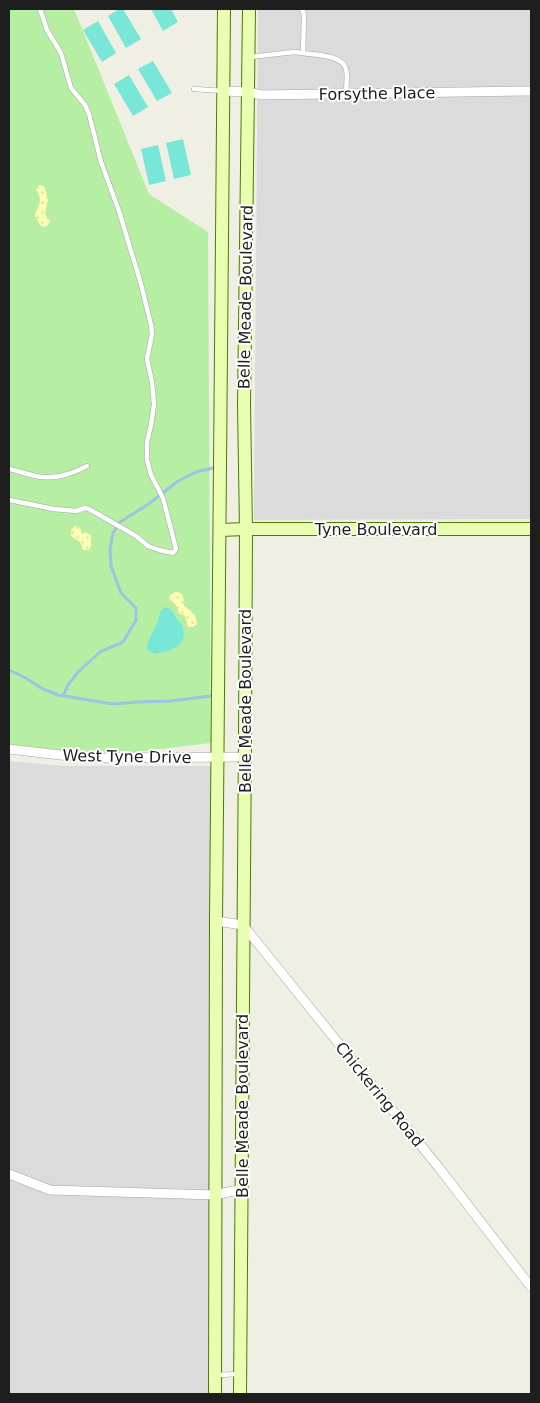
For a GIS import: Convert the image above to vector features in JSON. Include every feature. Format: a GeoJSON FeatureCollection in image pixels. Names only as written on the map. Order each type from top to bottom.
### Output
{"type":"FeatureCollection","features":[{"type":"Feature","properties":{"kind":"street","name":"Belle Meade Boulevard"},"geometry":{"type":"LineString","coordinates":[[215,1394],[216,921],[224,9]]}},
{"type":"Feature","properties":{"kind":"street","name":"Belle Meade Boulevard"},"geometry":{"type":"LineString","coordinates":[[240,1394],[246,529],[244,405],[249,9]]}},
{"type":"Feature","properties":{"kind":"street","name":"Forsythe Place"},"geometry":{"type":"LineString","coordinates":[[224,91],[248,92],[262,95],[531,91]]}},
{"type":"Feature","properties":{"kind":"street","name":"Tyne Boulevard"},"geometry":{"type":"LineString","coordinates":[[220,530],[531,529]]}},
{"type":"Feature","properties":{"kind":"street","name":"West Tyne Drive"},"geometry":{"type":"LineString","coordinates":[[9,749],[86,758],[245,757]]}},
{"type":"Feature","properties":{"kind":"street"},"geometry":{"type":"LineString","coordinates":[[216,921],[243,925]]}},
{"type":"Feature","properties":{"kind":"street","name":"Chickering Road"},"geometry":{"type":"LineString","coordinates":[[243,925],[440,1169],[531,1287]]}},
{"type":"Feature","properties":{"kind":"street"},"geometry":{"type":"LineString","coordinates":[[9,1174],[50,1190],[215,1195],[242,1189]]}},
{"type":"Feature","properties":{"kind":"lane"},"geometry":{"type":"LineString","coordinates":[[9,500],[54,509],[76,511],[85,508],[89,509],[110,520],[153,548],[169,553],[175,552],[176,546],[163,498],[149,470],[147,460],[147,442],[154,404],[147,359],[152,339],[152,330],[141,284],[119,211],[101,162],[89,114],[71,88],[61,53],[47,30],[40,9]]}},
{"type":"Feature","properties":{"kind":"lane"},"geometry":{"type":"LineString","coordinates":[[302,9],[304,15],[303,53]]}},
{"type":"Feature","properties":{"kind":"lane"},"geometry":{"type":"LineString","coordinates":[[249,58],[294,52],[337,58],[343,62],[346,70],[346,94]]}},
{"type":"Feature","properties":{"kind":"lane"},"geometry":{"type":"LineString","coordinates":[[194,90],[224,91]]}},
{"type":"Feature","properties":{"kind":"lane"},"geometry":{"type":"LineString","coordinates":[[9,469],[35,476],[53,477],[64,476],[87,466]]}},
{"type":"Feature","properties":{"kind":"lane"},"geometry":{"type":"LineString","coordinates":[[215,1375],[240,1374]]}},
{"type":"Feature","properties":{"kind":"shaded area"},"geometry":{"type":"Polygon","coordinates":[[[9,9],[74,9],[149,194],[208,232],[211,743],[86,758],[9,749],[9,9]]]}},
{"type":"Feature","properties":{"kind":"shaded area"},"geometry":{"type":"Polygon","coordinates":[[[119,9],[123,9],[141,39],[126,48],[108,16],[119,9]]]}},
{"type":"Feature","properties":{"kind":"shaded area"},"geometry":{"type":"Polygon","coordinates":[[[151,9],[171,9],[178,22],[163,31],[151,9]]]}},
{"type":"Feature","properties":{"kind":"shaded area"},"geometry":{"type":"Polygon","coordinates":[[[258,9],[531,9],[531,519],[254,520],[258,9]]]}},
{"type":"Feature","properties":{"kind":"shaded area"},"geometry":{"type":"Polygon","coordinates":[[[98,21],[116,53],[102,62],[83,30],[98,21]]]}},
{"type":"Feature","properties":{"kind":"shaded area"},"geometry":{"type":"Polygon","coordinates":[[[153,61],[172,93],[157,101],[138,69],[153,61]]]}},
{"type":"Feature","properties":{"kind":"shaded area"},"geometry":{"type":"Polygon","coordinates":[[[129,75],[148,107],[133,116],[114,84],[129,75]]]}},
{"type":"Feature","properties":{"kind":"shaded area"},"geometry":{"type":"Polygon","coordinates":[[[183,139],[191,175],[174,179],[166,143],[183,139]]]}},
{"type":"Feature","properties":{"kind":"shaded area"},"geometry":{"type":"Polygon","coordinates":[[[158,145],[166,181],[149,185],[141,149],[158,145]]]}},
{"type":"Feature","properties":{"kind":"shaded area"},"geometry":{"type":"Polygon","coordinates":[[[165,607],[172,611],[182,625],[183,640],[176,647],[154,654],[147,649],[147,644],[161,610],[165,607]]]}},
{"type":"Feature","properties":{"kind":"shaded area"},"geometry":{"type":"Polygon","coordinates":[[[9,761],[63,766],[211,766],[208,1394],[9,1394],[9,761]]]}},
{"type":"Feature","properties":{"kind":"sand"},"geometry":{"type":"Polygon","coordinates":[[[39,185],[44,186],[48,199],[45,214],[50,221],[45,227],[40,225],[35,216],[40,203],[36,189],[39,185]]]}},
{"type":"Feature","properties":{"kind":"sand"},"geometry":{"type":"Polygon","coordinates":[[[75,526],[79,527],[82,532],[91,535],[89,550],[83,550],[80,542],[71,536],[71,530],[75,526]]]}},
{"type":"Feature","properties":{"kind":"sand"},"geometry":{"type":"Polygon","coordinates":[[[175,592],[182,595],[184,606],[195,615],[197,624],[193,627],[188,627],[185,616],[179,613],[176,605],[169,599],[170,595],[175,592]]]}},
{"type":"Feature","properties":{"kind":"waterway"},"geometry":{"type":"LineString","coordinates":[[63,696],[68,685],[78,672],[90,661],[100,652],[123,642],[136,620],[136,608],[121,593],[111,566],[110,550],[113,533],[120,522],[150,503],[178,481],[196,472],[213,468]]}},
{"type":"Feature","properties":{"kind":"waterway"},"geometry":{"type":"LineString","coordinates":[[9,670],[58,695],[113,704],[170,701],[211,696]]}}]}
